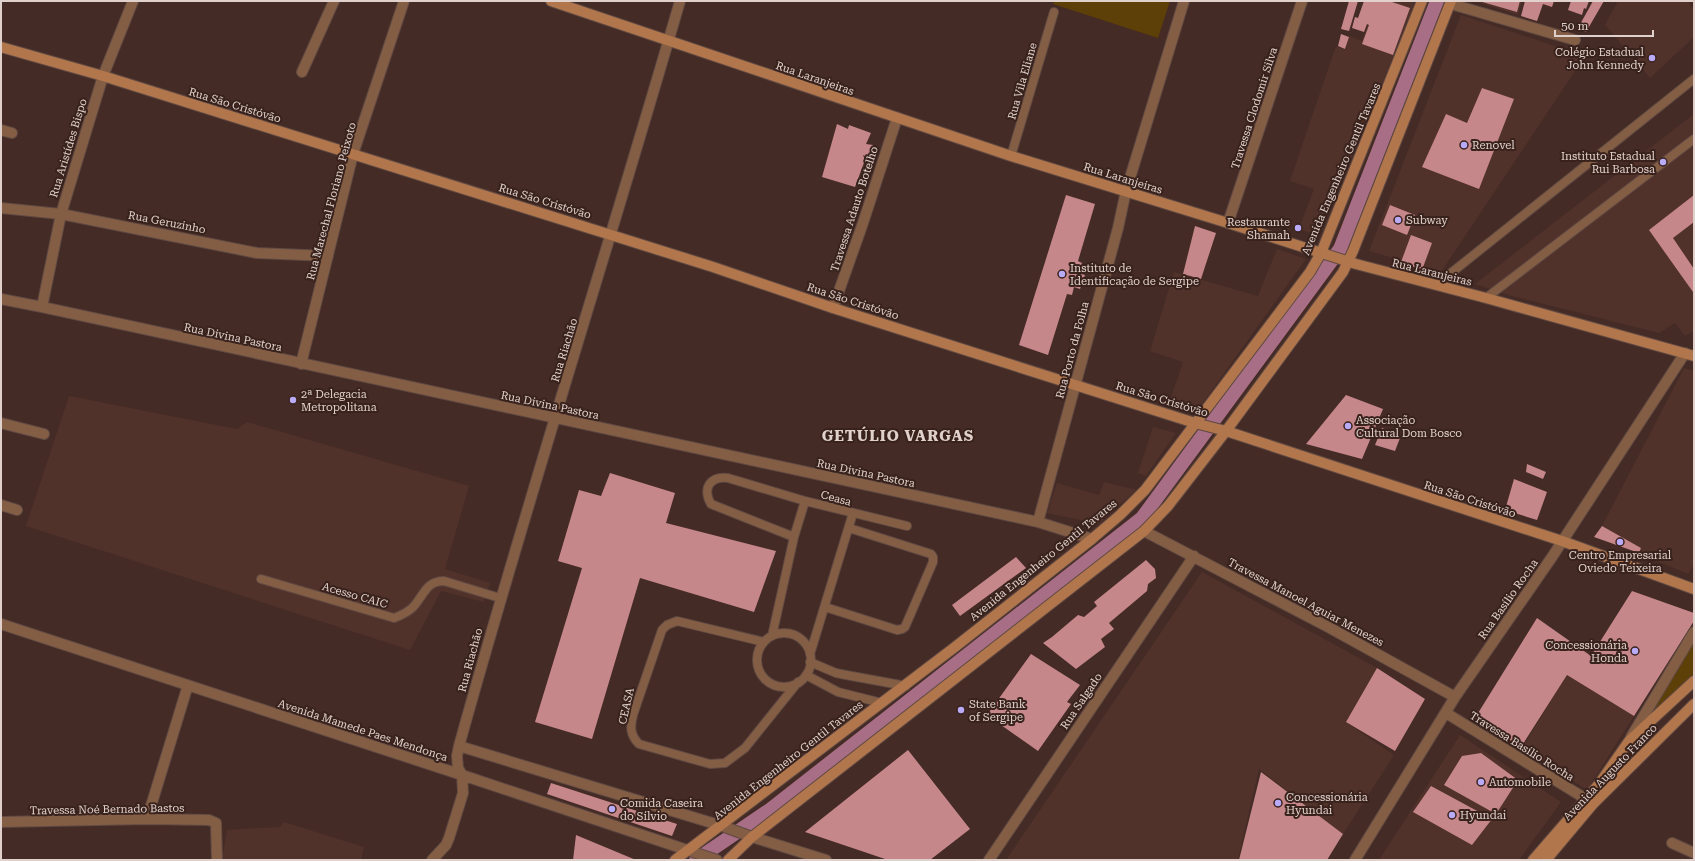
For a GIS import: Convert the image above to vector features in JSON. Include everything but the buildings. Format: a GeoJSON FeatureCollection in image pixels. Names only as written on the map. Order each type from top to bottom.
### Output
{"type":"FeatureCollection","features":[{"type":"Feature","properties":{"kind":"main road","name":"Rua Laranjeiras"},"geometry":{"type":"LineString","coordinates":[[551,1],[1011,156],[1228,223],[1322,254],[1690,354]]}},
{"type":"Feature","properties":{"kind":"main road","name":"Avenida Engenheiro Gentil Tavares"},"geometry":{"type":"LineString","coordinates":[[675,860],[690,852],[725,827],[882,703],[906,686],[1092,539],[1120,515],[1145,490],[1322,254],[1422,1]]}},
{"type":"Feature","properties":{"kind":"main road"},"geometry":{"type":"LineString","coordinates":[[728,860],[750,836],[1144,531],[1168,506],[1343,272],[1345,260],[1451,3]]}},
{"type":"Feature","properties":{"kind":"main road","name":"Rua São Cristóvão"},"geometry":{"type":"LineString","coordinates":[[1,47],[103,76],[611,234],[833,308],[1074,385],[1225,431],[1562,541],[1694,589]]}},
{"type":"Feature","properties":{"kind":"main road","name":"Avenida Augusto Franco"},"geometry":{"type":"LineString","coordinates":[[1533,860],[1599,784],[1629,741],[1694,681]]}},
{"type":"Feature","properties":{"kind":"main road","name":"Avenida Augusto Franco"},"geometry":{"type":"LineString","coordinates":[[1546,860],[1593,804],[1694,704]]}},
{"type":"Feature","properties":{"kind":"street","name":"Rua Aristídes Bispo"},"geometry":{"type":"LineString","coordinates":[[42,307],[61,214],[103,76],[133,1]]}},
{"type":"Feature","properties":{"kind":"street"},"geometry":{"type":"LineString","coordinates":[[302,72],[334,1]]}},
{"type":"Feature","properties":{"kind":"street","name":"Rua Marechal Floriano Peixoto"},"geometry":{"type":"LineString","coordinates":[[301,364],[353,154],[404,1]]}},
{"type":"Feature","properties":{"kind":"street","name":"Rua Riachão"},"geometry":{"type":"LineString","coordinates":[[432,860],[446,845],[463,793],[462,775],[458,768],[458,746],[500,598],[556,418],[680,1]]}},
{"type":"Feature","properties":{"kind":"street","name":"Rua Porto da Folha"},"geometry":{"type":"LineString","coordinates":[[1038,522],[1074,385],[1118,228],[1126,191],[1184,1]]}},
{"type":"Feature","properties":{"kind":"street","name":"Travessa Clodomir Silva"},"geometry":{"type":"LineString","coordinates":[[1228,223],[1302,1]]}},
{"type":"Feature","properties":{"kind":"street"},"geometry":{"type":"LineString","coordinates":[[1451,3],[1575,40]]}},
{"type":"Feature","properties":{"kind":"street","name":"Travessa Adauto Botelho"},"geometry":{"type":"LineString","coordinates":[[833,308],[863,223],[896,118]]}},
{"type":"Feature","properties":{"kind":"street"},"geometry":{"type":"LineString","coordinates":[[1,130],[12,133]]}},
{"type":"Feature","properties":{"kind":"street","name":"Rua Geruzinho"},"geometry":{"type":"LineString","coordinates":[[1,208],[61,214],[257,253],[328,256]]}},
{"type":"Feature","properties":{"kind":"street","name":"Rua Divina Pastora"},"geometry":{"type":"LineString","coordinates":[[1,300],[42,307],[1038,522],[1092,539]]}},
{"type":"Feature","properties":{"kind":"street","name":"Rua Basílio Rocha"},"geometry":{"type":"LineString","coordinates":[[1355,860],[1455,697],[1690,354]]}},
{"type":"Feature","properties":{"kind":"street"},"geometry":{"type":"LineString","coordinates":[[1,423],[44,434]]}},
{"type":"Feature","properties":{"kind":"street"},"geometry":{"type":"LineString","coordinates":[[1,505],[17,510]]}},
{"type":"Feature","properties":{"kind":"street","name":"Travessa Manoel Aguiar Menezes"},"geometry":{"type":"LineString","coordinates":[[1144,531],[1330,628],[1455,697]]}},
{"type":"Feature","properties":{"kind":"street","name":"Rua Salgado"},"geometry":{"type":"LineString","coordinates":[[989,860],[1194,556]]}},
{"type":"Feature","properties":{"kind":"street","name":"Avenida Mamede Paes Mendonça"},"geometry":{"type":"LineString","coordinates":[[1,624],[717,860]]}},
{"type":"Feature","properties":{"kind":"street","name":"Avenida Augusto Franco"},"geometry":{"type":"LineString","coordinates":[[1629,741],[1694,632]]}},
{"type":"Feature","properties":{"kind":"street"},"geometry":{"type":"LineString","coordinates":[[147,819],[188,685]]}},
{"type":"Feature","properties":{"kind":"street","name":"Travessa Basílio Rocha"},"geometry":{"type":"LineString","coordinates":[[1446,713],[1586,799]]}},
{"type":"Feature","properties":{"kind":"street","name":"Avenida Mamede Paes Mendonça"},"geometry":{"type":"LineString","coordinates":[[458,746],[725,827],[826,860]]}},
{"type":"Feature","properties":{"kind":"street","name":"Travessa Noé Bernado Bastos"},"geometry":{"type":"LineString","coordinates":[[1,822],[147,819],[213,821],[216,823],[217,860]]}},
{"type":"Feature","properties":{"kind":"street"},"geometry":{"type":"LineString","coordinates":[[1672,843],[1694,853]]}},
{"type":"Feature","properties":{"kind":"lane","name":"Rua Vila Eliane"},"geometry":{"type":"LineString","coordinates":[[1011,156],[1054,12]]}},
{"type":"Feature","properties":{"kind":"lane"},"geometry":{"type":"LineString","coordinates":[[1436,285],[1694,79]]}},
{"type":"Feature","properties":{"kind":"lane"},"geometry":{"type":"LineString","coordinates":[[1486,298],[1694,139]]}},
{"type":"Feature","properties":{"kind":"lane"},"geometry":{"type":"LineString","coordinates":[[794,537],[711,504],[708,498],[708,486],[714,479],[721,477],[728,478],[805,501]]}},
{"type":"Feature","properties":{"kind":"lane","name":"Ceasa"},"geometry":{"type":"LineString","coordinates":[[772,636],[794,537],[805,501],[854,513],[806,675]]}},
{"type":"Feature","properties":{"kind":"lane"},"geometry":{"type":"LineString","coordinates":[[854,513],[908,526]]}},
{"type":"Feature","properties":{"kind":"lane"},"geometry":{"type":"LineString","coordinates":[[825,607],[897,630],[902,630],[905,627],[932,562],[933,557],[931,554],[849,528]]}},
{"type":"Feature","properties":{"kind":"lane","name":"Acesso CAIC"},"geometry":{"type":"LineString","coordinates":[[261,579],[394,618],[403,615],[413,608],[429,585],[436,581],[444,581],[500,598]]}},
{"type":"Feature","properties":{"kind":"lane","name":"CEASA"},"geometry":{"type":"LineString","coordinates":[[764,642],[677,621],[667,625],[662,630],[632,715],[630,727],[634,739],[639,744],[710,764],[725,763],[745,748],[798,682]]}},
{"type":"Feature","properties":{"kind":"lane"},"geometry":{"type":"LineString","coordinates":[[882,703],[838,692],[806,675],[793,685],[780,686],[768,682],[763,677],[758,666],[757,660],[759,650],[764,642],[772,636],[783,633],[793,635],[802,641],[810,658],[846,676],[906,686]]}},
{"type":"Feature","properties":{"kind":"shaded area"},"geometry":{"type":"Polygon","coordinates":[[[1054,1],[1170,1],[1158,38],[1053,4],[1054,1]]]}},
{"type":"Feature","properties":{"kind":"shaded area"},"geometry":{"type":"Polygon","coordinates":[[[1376,1],[1409,1],[1415,3],[1319,236],[1299,229],[1314,189],[1290,181],[1336,46],[1346,50],[1349,36],[1362,41],[1376,1]]]}},
{"type":"Feature","properties":{"kind":"shaded area"},"geometry":{"type":"Polygon","coordinates":[[[1474,1],[1522,1],[1518,15],[1474,1]]]}},
{"type":"Feature","properties":{"kind":"shaded area","name":"Colégio Estadual John Kennedy"},"geometry":{"type":"Polygon","coordinates":[[[1618,1],[1688,1],[1694,11],[1694,37],[1650,78],[1605,25],[1618,1]]]}},
{"type":"Feature","properties":{"kind":"shaded area"},"geometry":{"type":"Polygon","coordinates":[[[1461,15],[1585,56],[1441,272],[1369,251],[1461,15]]]}},
{"type":"Feature","properties":{"kind":"shaded area"},"geometry":{"type":"Polygon","coordinates":[[[1694,114],[1694,331],[1685,336],[1675,323],[1659,333],[1512,296],[1475,284],[1694,114]]]}},
{"type":"Feature","properties":{"kind":"shaded area"},"geometry":{"type":"Polygon","coordinates":[[[1277,249],[1306,259],[1200,407],[1193,411],[1169,403],[1183,362],[1150,351],[1174,272],[1258,296],[1277,249]]]}},
{"type":"Feature","properties":{"kind":"shaded area"},"geometry":{"type":"Polygon","coordinates":[[[1684,368],[1694,371],[1694,564],[1688,574],[1639,553],[1641,548],[1602,526],[1684,368]]]}},
{"type":"Feature","properties":{"kind":"shaded area"},"geometry":{"type":"Polygon","coordinates":[[[69,396],[237,429],[247,422],[469,486],[445,569],[490,583],[484,602],[441,591],[410,650],[26,526],[69,396]]]}},
{"type":"Feature","properties":{"kind":"shaded area"},"geometry":{"type":"Polygon","coordinates":[[[1153,427],[1176,433],[1146,476],[1138,473],[1153,427]]]}},
{"type":"Feature","properties":{"kind":"shaded area"},"geometry":{"type":"Polygon","coordinates":[[[1104,482],[1136,490],[1099,524],[1047,513],[1057,483],[1099,495],[1104,482]]]}},
{"type":"Feature","properties":{"kind":"shaded area"},"geometry":{"type":"Polygon","coordinates":[[[1202,572],[1377,668],[1346,722],[1394,755],[1343,834],[1259,769],[1238,860],[1006,860],[1202,572]]]}},
{"type":"Feature","properties":{"kind":"shaded area"},"geometry":{"type":"Polygon","coordinates":[[[1694,643],[1694,675],[1643,723],[1694,643]]]}},
{"type":"Feature","properties":{"kind":"shaded area"},"geometry":{"type":"Polygon","coordinates":[[[1567,675],[1634,716],[1587,790],[1522,748],[1567,675]]]}},
{"type":"Feature","properties":{"kind":"shaded area"},"geometry":{"type":"Polygon","coordinates":[[[1460,735],[1561,802],[1519,860],[1379,860],[1460,735]]]}},
{"type":"Feature","properties":{"kind":"shaded area"},"geometry":{"type":"Polygon","coordinates":[[[284,822],[364,847],[361,860],[222,860],[227,830],[280,827],[284,822]]]}},
{"type":"Feature","properties":{"kind":"waterway"},"geometry":{"type":"LineString","coordinates":[[696,860],[771,809],[1142,518],[1340,249],[1437,1]]}},
{"type":"Feature","properties":{"kind":"place","name":"Colégio Estadual John Kennedy"},"geometry":{"type":"Point","coordinates":[1652,58]}},
{"type":"Feature","properties":{"kind":"place","name":"Renovel"},"geometry":{"type":"Point","coordinates":[1464,145]}},
{"type":"Feature","properties":{"kind":"place","name":"Instituto Estadual Rui Barbosa"},"geometry":{"type":"Point","coordinates":[1663,162]}},
{"type":"Feature","properties":{"kind":"place","name":"Subway"},"geometry":{"type":"Point","coordinates":[1398,220]}},
{"type":"Feature","properties":{"kind":"place","name":"Restaurante Shamah"},"geometry":{"type":"Point","coordinates":[1298,228]}},
{"type":"Feature","properties":{"kind":"place","name":"Instituto de Identificação de Sergipe"},"geometry":{"type":"Point","coordinates":[1062,274]}},
{"type":"Feature","properties":{"kind":"place","name":"2ª Delegacia Metropolitana"},"geometry":{"type":"Point","coordinates":[293,400]}},
{"type":"Feature","properties":{"kind":"place","name":"Associação Cultural Dom Bosco"},"geometry":{"type":"Point","coordinates":[1348,426]}},
{"type":"Feature","properties":{"kind":"place","name":"Centro Empresarial Oviedo Teixeira"},"geometry":{"type":"Point","coordinates":[1620,542]}},
{"type":"Feature","properties":{"kind":"place","name":"Concessionária Honda"},"geometry":{"type":"Point","coordinates":[1635,651]}},
{"type":"Feature","properties":{"kind":"place","name":"State Bank of Sergipe"},"geometry":{"type":"Point","coordinates":[961,710]}},
{"type":"Feature","properties":{"kind":"place","name":"Automobile"},"geometry":{"type":"Point","coordinates":[1481,782]}},
{"type":"Feature","properties":{"kind":"place","name":"Concessionária Hyundai"},"geometry":{"type":"Point","coordinates":[1278,803]}},
{"type":"Feature","properties":{"kind":"place","name":"Comida Caseira do Sílvio"},"geometry":{"type":"Point","coordinates":[612,809]}},
{"type":"Feature","properties":{"kind":"place","name":"Hyundai"},"geometry":{"type":"Point","coordinates":[1452,815]}},
{"type":"Feature","properties":{"kind":"district","name":"GETÚLIO VARGAS"},"geometry":{"type":"Point","coordinates":[898,436]}}]}
